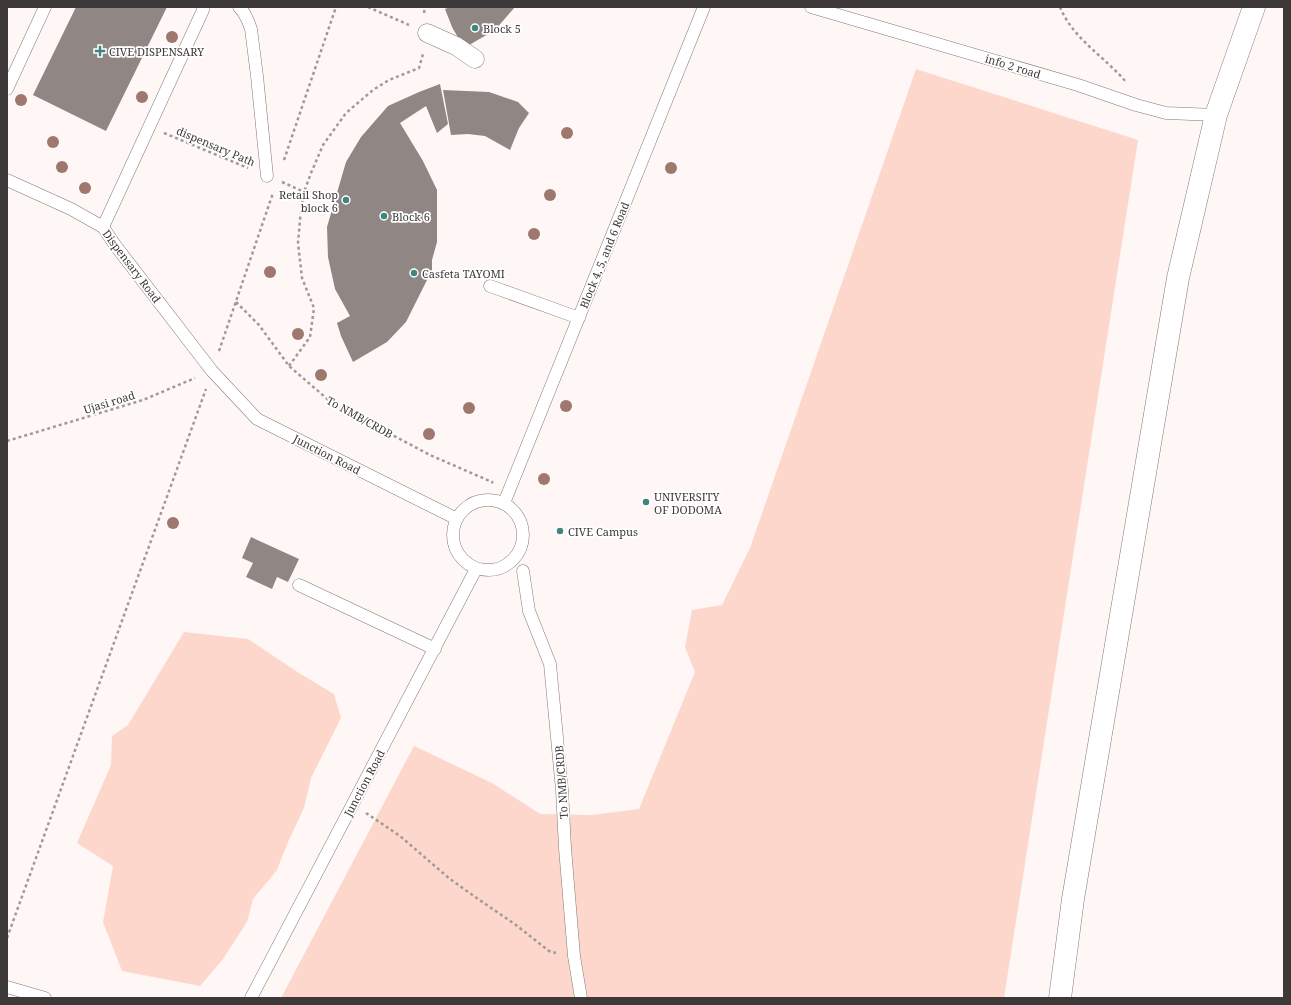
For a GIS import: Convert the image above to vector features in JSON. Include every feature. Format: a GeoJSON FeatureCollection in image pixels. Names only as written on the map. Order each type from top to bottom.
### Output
{"type":"FeatureCollection","features":[{"type":"Feature","properties":{"kind":"street"},"geometry":{"type":"LineString","coordinates":[[1060,998],[1073,899],[1178,278],[1216,115],[1254,7]]}},
{"type":"Feature","properties":{"kind":"street"},"geometry":{"type":"LineString","coordinates":[[427,33],[456,46],[476,59]]}},
{"type":"Feature","properties":{"kind":"lane"},"geometry":{"type":"LineString","coordinates":[[7,89],[45,7]]}},
{"type":"Feature","properties":{"kind":"lane"},"geometry":{"type":"LineString","coordinates":[[103,227],[203,10],[203,7]]}},
{"type":"Feature","properties":{"kind":"lane"},"geometry":{"type":"LineString","coordinates":[[239,7],[244,13],[251,29],[272,178]]}},
{"type":"Feature","properties":{"kind":"lane","name":"Block 4, 5, and 6 Road"},"geometry":{"type":"LineString","coordinates":[[504,503],[704,7]]}},
{"type":"Feature","properties":{"kind":"lane","name":"info 2 road"},"geometry":{"type":"LineString","coordinates":[[811,7],[1070,83],[1136,105],[1166,113],[1216,115]]}},
{"type":"Feature","properties":{"kind":"lane","name":"Dispensary Road"},"geometry":{"type":"LineString","coordinates":[[7,180],[71,209],[103,227],[115,245],[212,371]]}},
{"type":"Feature","properties":{"kind":"lane"},"geometry":{"type":"LineString","coordinates":[[490,286],[579,318]]}},
{"type":"Feature","properties":{"kind":"lane","name":"Junction Road"},"geometry":{"type":"LineString","coordinates":[[212,371],[257,419],[456,519]]}},
{"type":"Feature","properties":{"kind":"lane"},"geometry":{"type":"LineString","coordinates":[[482,500],[493,500],[504,503],[519,518],[523,539],[520,550],[506,565],[497,570],[486,571],[476,569],[466,563],[455,548],[453,543],[453,530],[456,519],[463,510],[482,500]]}},
{"type":"Feature","properties":{"kind":"lane","name":"Junction Road"},"geometry":{"type":"LineString","coordinates":[[251,998],[476,569]]}},
{"type":"Feature","properties":{"kind":"lane","name":"To NMB/CRDB"},"geometry":{"type":"LineString","coordinates":[[523,571],[529,611],[550,664],[562,790],[574,956],[581,998]]}},
{"type":"Feature","properties":{"kind":"lane"},"geometry":{"type":"LineString","coordinates":[[299,584],[435,648]]}},
{"type":"Feature","properties":{"kind":"lane"},"geometry":{"type":"LineString","coordinates":[[7,987],[45,998]]}},
{"type":"Feature","properties":{"kind":"path"},"geometry":{"type":"LineString","coordinates":[[289,366],[310,337],[314,308],[302,278],[298,243],[304,192],[323,145],[346,114],[373,90],[389,80],[419,68],[424,52],[427,33],[368,7]]}},
{"type":"Feature","properties":{"kind":"path"},"geometry":{"type":"LineString","coordinates":[[1060,7],[1072,28],[1127,83],[1136,105]]}},
{"type":"Feature","properties":{"kind":"path","name":"dispensary Path"},"geometry":{"type":"LineString","coordinates":[[149,126],[304,192]]}},
{"type":"Feature","properties":{"kind":"path","name":"To NMB/CRDB"},"geometry":{"type":"LineString","coordinates":[[236,302],[259,326],[289,366],[332,403],[430,455],[492,482],[504,503]]}},
{"type":"Feature","properties":{"kind":"path"},"geometry":{"type":"LineString","coordinates":[[7,938],[212,371]]}},
{"type":"Feature","properties":{"kind":"path","name":"Ujasi road"},"geometry":{"type":"LineString","coordinates":[[7,441],[143,400],[212,371]]}},
{"type":"Feature","properties":{"kind":"path"},"geometry":{"type":"LineString","coordinates":[[352,805],[400,836],[450,879],[516,925],[549,951],[574,956]]}},
{"type":"Feature","properties":{"kind":"shaded area"},"geometry":{"type":"Polygon","coordinates":[[[916,69],[1138,140],[1004,998],[281,998],[414,746],[492,783],[540,814],[592,815],[639,809],[695,672],[685,647],[692,610],[722,605],[750,548],[916,69]]]}},
{"type":"Feature","properties":{"kind":"shaded area"},"geometry":{"type":"Polygon","coordinates":[[[184,632],[248,639],[334,694],[341,718],[311,778],[304,808],[277,870],[253,899],[247,922],[223,959],[200,986],[122,971],[103,922],[113,866],[77,843],[111,765],[112,736],[128,725],[184,632]]]}},
{"type":"Feature","properties":{"kind":"building","name":"CIVE DISPENSARY"},"geometry":{"type":"Polygon","coordinates":[[[76,7],[167,7],[106,131],[33,95],[76,7]]]}},
{"type":"Feature","properties":{"kind":"building","name":"Block 5"},"geometry":{"type":"Polygon","coordinates":[[[450,7],[515,7],[495,30],[464,48],[452,27],[445,9],[450,7]]]}},
{"type":"Feature","properties":{"kind":"building","name":"Block 6"},"geometry":{"type":"Polygon","coordinates":[[[440,84],[448,124],[437,133],[426,106],[400,123],[423,161],[437,190],[437,242],[432,260],[432,270],[406,322],[387,342],[353,362],[341,336],[337,323],[350,316],[335,289],[328,257],[327,227],[346,162],[361,137],[388,106],[440,84]]]}},
{"type":"Feature","properties":{"kind":"building"},"geometry":{"type":"Polygon","coordinates":[[[443,90],[489,92],[518,102],[529,113],[519,128],[510,150],[485,136],[468,134],[451,135],[443,90]]]}},
{"type":"Feature","properties":{"kind":"building"},"geometry":{"type":"Polygon","coordinates":[[[251,537],[299,559],[288,582],[277,577],[272,589],[246,577],[253,563],[242,558],[251,537]]]}},
{"type":"Feature","properties":{"kind":"place","name":"Block 5"},"geometry":{"type":"Point","coordinates":[475,28]}},
{"type":"Feature","properties":{"kind":"place","name":"CIVE DISPENSARY"},"geometry":{"type":"Point","coordinates":[100,51]}},
{"type":"Feature","properties":{"kind":"place","name":"Retail Shop block 6"},"geometry":{"type":"Point","coordinates":[346,200]}},
{"type":"Feature","properties":{"kind":"place","name":"Block 6"},"geometry":{"type":"Point","coordinates":[384,216]}},
{"type":"Feature","properties":{"kind":"place","name":"Casfeta TAYOMI"},"geometry":{"type":"Point","coordinates":[414,273]}},
{"type":"Feature","properties":{"kind":"place","name":"UNIVERSITY OF DODOMA"},"geometry":{"type":"Point","coordinates":[646,502]}},
{"type":"Feature","properties":{"kind":"place","name":"CIVE Campus"},"geometry":{"type":"Point","coordinates":[560,531]}}]}
